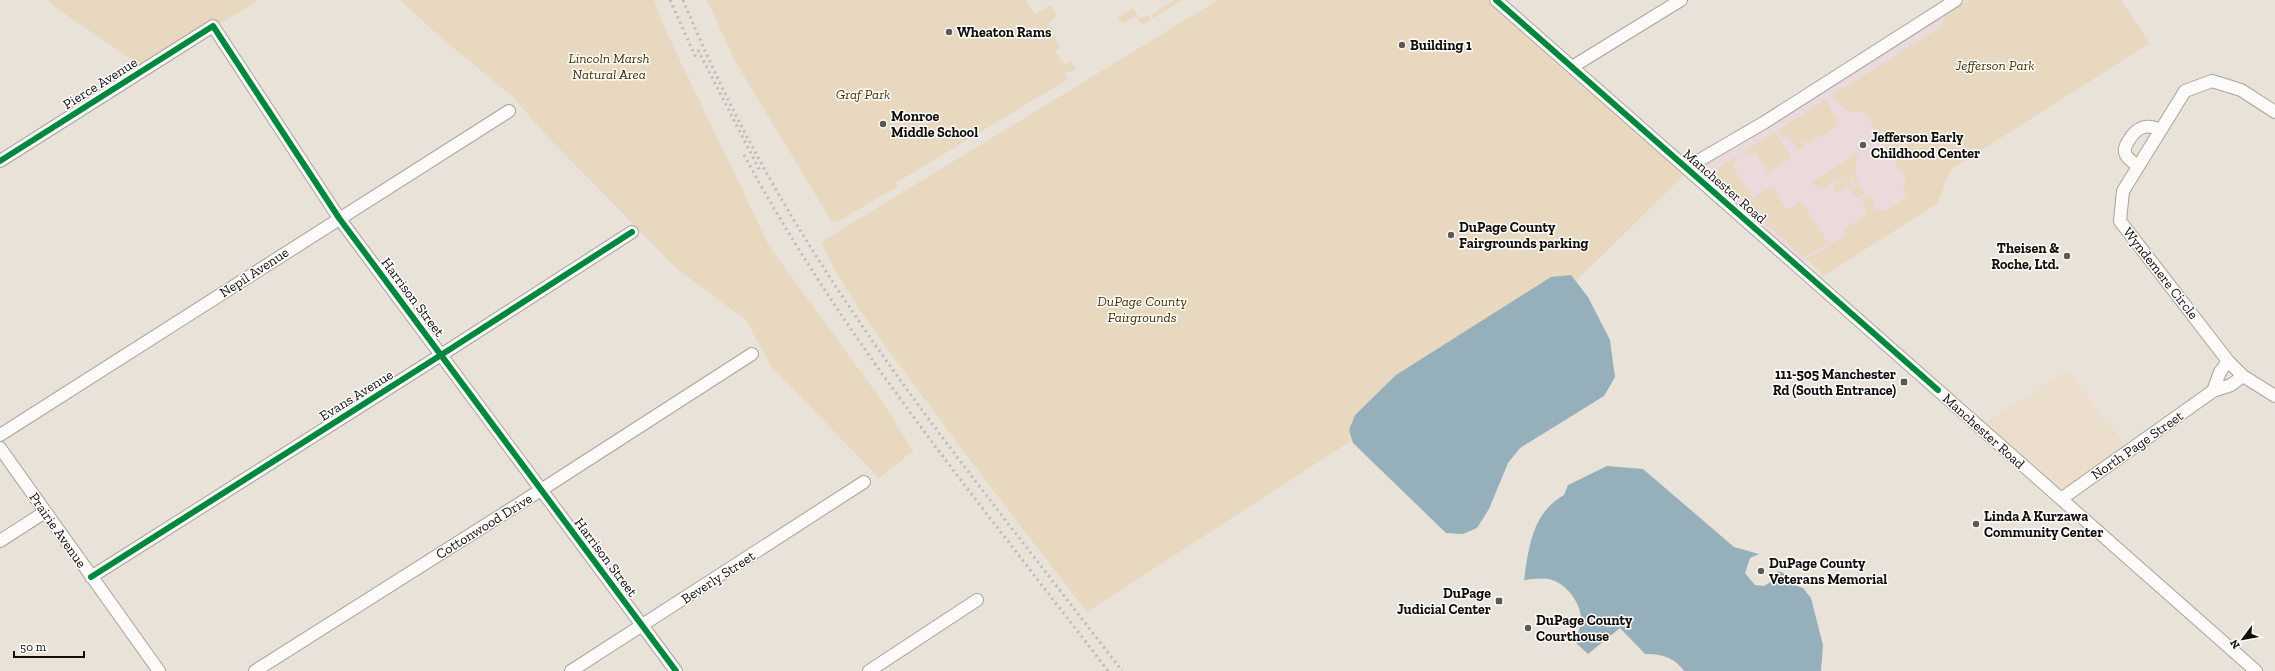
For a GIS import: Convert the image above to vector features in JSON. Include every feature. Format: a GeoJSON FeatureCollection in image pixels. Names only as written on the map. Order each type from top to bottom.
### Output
{"type":"FeatureCollection","features":[{"type":"Feature","properties":{"kind":"street","name":"Manchester Road"},"geometry":{"type":"LineString","coordinates":[[1496,0],[2256,671]]}},
{"type":"Feature","properties":{"kind":"street"},"geometry":{"type":"LineString","coordinates":[[1572,67],[1680,0]]}},
{"type":"Feature","properties":{"kind":"street"},"geometry":{"type":"LineString","coordinates":[[1686,168],[1765,122],[1956,0]]}},
{"type":"Feature","properties":{"kind":"street","name":"Pierce Avenue"},"geometry":{"type":"LineString","coordinates":[[0,161],[213,26]]}},
{"type":"Feature","properties":{"kind":"street","name":"Harrison Street"},"geometry":{"type":"LineString","coordinates":[[213,26],[339,218],[676,671]]}},
{"type":"Feature","properties":{"kind":"street","name":"Wyndemere Circle"},"geometry":{"type":"LineString","coordinates":[[2275,112],[2241,90],[2212,81],[2185,91],[2123,191],[2120,221],[2228,361],[2243,376],[2275,396]]}},
{"type":"Feature","properties":{"kind":"street","name":"Nepil Avenue"},"geometry":{"type":"LineString","coordinates":[[0,435],[509,111]]}},
{"type":"Feature","properties":{"kind":"street"},"geometry":{"type":"LineString","coordinates":[[2138,166],[2125,152],[2125,148],[2135,131],[2148,126],[2161,130]]}},
{"type":"Feature","properties":{"kind":"street","name":"Evans Avenue"},"geometry":{"type":"LineString","coordinates":[[91,577],[632,232]]}},
{"type":"Feature","properties":{"kind":"street","name":"Cottonwood Drive"},"geometry":{"type":"LineString","coordinates":[[255,671],[752,354]]}},
{"type":"Feature","properties":{"kind":"street"},"geometry":{"type":"LineString","coordinates":[[2213,391],[2220,372],[2228,361]]}},
{"type":"Feature","properties":{"kind":"street","name":"North Page Street"},"geometry":{"type":"LineString","coordinates":[[2061,499],[2213,391],[2231,385],[2243,376]]}},
{"type":"Feature","properties":{"kind":"street","name":"Prairie Avenue"},"geometry":{"type":"LineString","coordinates":[[0,448],[158,671]]}},
{"type":"Feature","properties":{"kind":"street","name":"Beverly Street"},"geometry":{"type":"LineString","coordinates":[[571,671],[864,482]]}},
{"type":"Feature","properties":{"kind":"street"},"geometry":{"type":"LineString","coordinates":[[0,541],[45,512]]}},
{"type":"Feature","properties":{"kind":"street"},"geometry":{"type":"LineString","coordinates":[[869,671],[977,600]]}},
{"type":"Feature","properties":{"kind":"shaded area","name":"Jefferson Early Childhood Center"},"geometry":{"type":"Polygon","coordinates":[[[1966,0],[2121,0],[2150,43],[1800,264],[1695,171],[1966,0]]]}},
{"type":"Feature","properties":{"kind":"shaded area"},"geometry":{"type":"Polygon","coordinates":[[[2067,371],[2127,448],[2062,495],[1984,424],[2067,371]]]}},
{"type":"Feature","properties":{"kind":"green space"},"geometry":{"type":"Polygon","coordinates":[[[49,0],[259,0],[145,69],[52,5],[49,0]]]}},
{"type":"Feature","properties":{"kind":"green space","name":"Lincoln Marsh Natural Area"},"geometry":{"type":"Polygon","coordinates":[[[400,0],[654,0],[664,27],[769,246],[880,398],[913,451],[879,478],[772,367],[746,320],[676,268],[544,133],[513,97],[438,35],[400,0]]]}},
{"type":"Feature","properties":{"kind":"green space","name":"Graf Park"},"geometry":{"type":"Polygon","coordinates":[[[707,0],[1026,0],[1035,14],[1051,5],[1057,15],[1049,23],[1060,48],[1055,51],[1064,64],[1071,61],[1076,69],[1065,73],[1068,79],[896,183],[898,186],[837,222],[835,220],[832,222],[736,63],[707,0]]]}},
{"type":"Feature","properties":{"kind":"green space"},"geometry":{"type":"Polygon","coordinates":[[[1174,0],[1182,0],[1153,18],[1151,15],[1174,0]]]}},
{"type":"Feature","properties":{"kind":"green space","name":"DuPage County Fairgrounds"},"geometry":{"type":"Polygon","coordinates":[[[1218,0],[1487,0],[1685,174],[1576,281],[1363,433],[1087,612],[984,479],[882,341],[855,303],[831,263],[821,242],[1218,0]]]}},
{"type":"Feature","properties":{"kind":"green space","name":"Jefferson Park"},"geometry":{"type":"Polygon","coordinates":[[[1969,0],[2121,0],[2150,43],[1950,170],[1938,203],[1822,277],[1820,271],[1806,259],[1846,235],[1843,229],[1866,215],[1866,206],[1861,201],[1868,195],[1874,200],[1874,209],[1885,211],[1907,197],[1902,186],[1907,181],[1863,110],[1853,112],[1845,110],[1833,95],[1941,27],[1947,14],[1969,0]]]}},
{"type":"Feature","properties":{"kind":"green space"},"geometry":{"type":"Polygon","coordinates":[[[1133,8],[1140,19],[1148,16],[1151,20],[1142,25],[1136,16],[1122,24],[1118,17],[1133,8]]]}},
{"type":"Feature","properties":{"kind":"green space"},"geometry":{"type":"Polygon","coordinates":[[[1826,100],[1840,124],[1808,144],[1806,140],[1802,143],[1805,146],[1799,150],[1787,136],[1783,139],[1778,130],[1826,100]]]}},
{"type":"Feature","properties":{"kind":"green space"},"geometry":{"type":"Polygon","coordinates":[[[1775,132],[1791,158],[1768,173],[1755,152],[1749,155],[1744,151],[1775,132]]]}},
{"type":"Feature","properties":{"kind":"green space"},"geometry":{"type":"Polygon","coordinates":[[[1858,153],[1855,173],[1861,187],[1857,188],[1852,180],[1846,177],[1831,183],[1823,189],[1821,185],[1816,188],[1812,182],[1858,153]]]}},
{"type":"Feature","properties":{"kind":"green space"},"geometry":{"type":"Polygon","coordinates":[[[1737,156],[1738,161],[1732,166],[1753,198],[1772,186],[1787,210],[1801,201],[1828,243],[1804,257],[1709,174],[1737,156]]]}},
{"type":"Feature","properties":{"kind":"green space"},"geometry":{"type":"Polygon","coordinates":[[[1848,178],[1855,188],[1862,189],[1865,193],[1856,198],[1848,186],[1837,193],[1833,187],[1834,184],[1848,178]]]}},
{"type":"Feature","properties":{"kind":"water"},"geometry":{"type":"Polygon","coordinates":[[[1571,275],[1588,297],[1610,340],[1615,377],[1604,396],[1520,448],[1508,463],[1489,509],[1477,528],[1463,534],[1446,533],[1353,443],[1349,430],[1355,415],[1396,375],[1551,277],[1571,275]]]}},
{"type":"Feature","properties":{"kind":"water"},"geometry":{"type":"Polygon","coordinates":[[[1607,466],[1643,469],[1734,547],[1759,554],[1750,558],[1745,573],[1755,585],[1764,586],[1772,581],[1778,571],[1786,574],[1790,583],[1803,588],[1811,598],[1823,645],[1821,671],[1684,671],[1681,666],[1667,657],[1656,654],[1645,654],[1620,628],[1588,654],[1575,642],[1581,621],[1581,615],[1573,596],[1563,586],[1549,579],[1542,578],[1524,580],[1530,543],[1545,511],[1553,502],[1564,495],[1568,485],[1607,466]]]}},
{"type":"Feature","properties":{"kind":"railway"},"geometry":{"type":"LineString","coordinates":[[670,0],[697,60]]}},
{"type":"Feature","properties":{"kind":"railway"},"geometry":{"type":"LineString","coordinates":[[683,0],[711,65],[759,160],[813,251],[848,306],[885,359],[963,464],[1122,671]]}},
{"type":"Feature","properties":{"kind":"railway"},"geometry":{"type":"LineString","coordinates":[[698,50],[761,173]]}},
{"type":"Feature","properties":{"kind":"railway"},"geometry":{"type":"LineString","coordinates":[[744,155],[783,224],[825,291],[870,356],[963,483],[1108,671]]}},
{"type":"Feature","properties":{"kind":"cycle path"},"geometry":{"type":"LineString","coordinates":[[1496,0],[1938,390]]}},
{"type":"Feature","properties":{"kind":"cycle path"},"geometry":{"type":"LineString","coordinates":[[0,161],[213,26],[339,218],[676,671]]}},
{"type":"Feature","properties":{"kind":"cycle path"},"geometry":{"type":"LineString","coordinates":[[91,577],[632,232]]}},
{"type":"Feature","properties":{"kind":"place","name":"Wheaton Rams"},"geometry":{"type":"Point","coordinates":[949,32]}},
{"type":"Feature","properties":{"kind":"place","name":"Building 1"},"geometry":{"type":"Point","coordinates":[1402,45]}},
{"type":"Feature","properties":{"kind":"place","name":"Monroe Middle School"},"geometry":{"type":"Point","coordinates":[883,124]}},
{"type":"Feature","properties":{"kind":"place","name":"Jefferson Early Childhood Center"},"geometry":{"type":"Point","coordinates":[1863,145]}},
{"type":"Feature","properties":{"kind":"place","name":"DuPage County Fairgrounds parking"},"geometry":{"type":"Point","coordinates":[1451,235]}},
{"type":"Feature","properties":{"kind":"place","name":"Theisen & Roche, Ltd."},"geometry":{"type":"Point","coordinates":[2067,256]}},
{"type":"Feature","properties":{"kind":"place","name":"111-505 Manchester Rd (South Entrance)"},"geometry":{"type":"Point","coordinates":[1904,382]}},
{"type":"Feature","properties":{"kind":"place","name":"Linda A Kurzawa Community Center"},"geometry":{"type":"Point","coordinates":[1976,524]}},
{"type":"Feature","properties":{"kind":"place","name":"DuPage County Veterans Memorial"},"geometry":{"type":"Point","coordinates":[1761,571]}},
{"type":"Feature","properties":{"kind":"place","name":"DuPage Judicial Center"},"geometry":{"type":"Point","coordinates":[1499,601]}},
{"type":"Feature","properties":{"kind":"place","name":"DuPage County Courthouse"},"geometry":{"type":"Point","coordinates":[1528,628]}}]}
